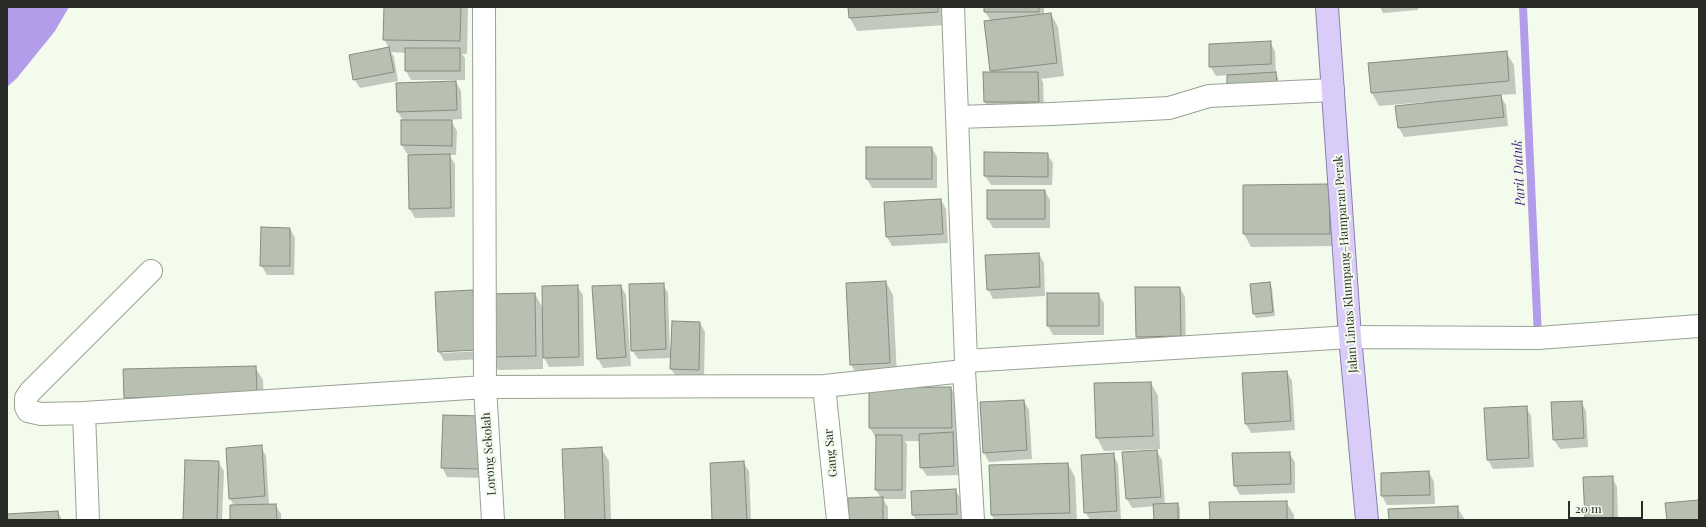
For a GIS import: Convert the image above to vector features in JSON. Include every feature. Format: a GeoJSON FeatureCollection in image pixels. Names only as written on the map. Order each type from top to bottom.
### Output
{"type":"FeatureCollection","features":[{"type":"Feature","properties":{"kind":"main road","name":"Jalan Lintas Klumpang–Hamparan Perak"},"geometry":{"type":"LineString","coordinates":[[1327,7],[1350,337],[1367,520]]}},
{"type":"Feature","properties":{"kind":"street","name":"Lorong Sekolah"},"geometry":{"type":"LineString","coordinates":[[484,7],[485,387],[493,520]]}},
{"type":"Feature","properties":{"kind":"street"},"geometry":{"type":"LineString","coordinates":[[953,7],[965,366],[973,520]]}},
{"type":"Feature","properties":{"kind":"street"},"geometry":{"type":"LineString","coordinates":[[957,117],[1169,108],[1209,96],[1333,90]]}},
{"type":"Feature","properties":{"kind":"street"},"geometry":{"type":"LineString","coordinates":[[151,272],[30,392],[26,398],[26,407],[28,411],[32,413],[84,413],[485,387],[824,386],[965,366],[1350,337],[1538,338],[1699,326]]}},
{"type":"Feature","properties":{"kind":"street","name":"Gang Sar"},"geometry":{"type":"LineString","coordinates":[[824,386],[838,520]]}},
{"type":"Feature","properties":{"kind":"street"},"geometry":{"type":"LineString","coordinates":[[84,413],[88,520]]}},
{"type":"Feature","properties":{"kind":"shaded area"},"geometry":{"type":"Polygon","coordinates":[[[7,7],[69,7],[55,31],[17,78],[7,87],[7,7]]]}},
{"type":"Feature","properties":{"kind":"building"},"geometry":{"type":"Polygon","coordinates":[[[384,7],[461,7],[460,41],[383,40],[384,7]]]}},
{"type":"Feature","properties":{"kind":"building"},"geometry":{"type":"Polygon","coordinates":[[[848,7],[938,7],[938,12],[849,18],[848,7]]]}},
{"type":"Feature","properties":{"kind":"building"},"geometry":{"type":"Polygon","coordinates":[[[984,7],[1039,7],[1039,12],[984,12],[984,7]]]}},
{"type":"Feature","properties":{"kind":"building"},"geometry":{"type":"Polygon","coordinates":[[[1051,13],[1057,63],[990,71],[984,21],[1051,13]]]}},
{"type":"Feature","properties":{"kind":"building"},"geometry":{"type":"Polygon","coordinates":[[[1271,41],[1271,64],[1209,67],[1209,44],[1271,41]]]}},
{"type":"Feature","properties":{"kind":"building"},"geometry":{"type":"Polygon","coordinates":[[[389,47],[394,72],[353,80],[349,55],[389,47]]]}},
{"type":"Feature","properties":{"kind":"building"},"geometry":{"type":"Polygon","coordinates":[[[405,48],[460,48],[460,71],[405,71],[405,48]]]}},
{"type":"Feature","properties":{"kind":"building"},"geometry":{"type":"Polygon","coordinates":[[[1507,51],[1509,81],[1371,93],[1368,63],[1507,51]]]}},
{"type":"Feature","properties":{"kind":"building"},"geometry":{"type":"Polygon","coordinates":[[[983,72],[1038,72],[1039,102],[984,102],[983,72]]]}},
{"type":"Feature","properties":{"kind":"building"},"geometry":{"type":"Polygon","coordinates":[[[1276,72],[1277,85],[1227,87],[1227,75],[1276,72]]]}},
{"type":"Feature","properties":{"kind":"building"},"geometry":{"type":"Polygon","coordinates":[[[456,81],[457,110],[397,112],[396,83],[456,81]]]}},
{"type":"Feature","properties":{"kind":"building"},"geometry":{"type":"Polygon","coordinates":[[[1501,95],[1504,117],[1398,128],[1395,106],[1501,95]]]}},
{"type":"Feature","properties":{"kind":"building"},"geometry":{"type":"Polygon","coordinates":[[[401,120],[452,120],[452,146],[401,145],[401,120]]]}},
{"type":"Feature","properties":{"kind":"building"},"geometry":{"type":"Polygon","coordinates":[[[866,147],[932,147],[932,179],[866,179],[866,147]]]}},
{"type":"Feature","properties":{"kind":"building"},"geometry":{"type":"Polygon","coordinates":[[[984,152],[1048,153],[1048,177],[984,176],[984,152]]]}},
{"type":"Feature","properties":{"kind":"building"},"geometry":{"type":"Polygon","coordinates":[[[450,154],[451,208],[409,209],[408,155],[450,154]]]}},
{"type":"Feature","properties":{"kind":"building"},"geometry":{"type":"Polygon","coordinates":[[[1329,184],[1330,234],[1243,234],[1243,185],[1329,184]]]}},
{"type":"Feature","properties":{"kind":"building"},"geometry":{"type":"Polygon","coordinates":[[[987,190],[1045,190],[1045,219],[987,219],[987,190]]]}},
{"type":"Feature","properties":{"kind":"building"},"geometry":{"type":"Polygon","coordinates":[[[941,199],[943,234],[886,237],[884,202],[941,199]]]}},
{"type":"Feature","properties":{"kind":"building"},"geometry":{"type":"Polygon","coordinates":[[[261,227],[290,228],[290,266],[260,266],[261,227]]]}},
{"type":"Feature","properties":{"kind":"building"},"geometry":{"type":"Polygon","coordinates":[[[1039,253],[1040,287],[987,290],[985,255],[1039,253]]]}},
{"type":"Feature","properties":{"kind":"building"},"geometry":{"type":"Polygon","coordinates":[[[886,281],[890,363],[850,365],[846,283],[886,281]]]}},
{"type":"Feature","properties":{"kind":"building"},"geometry":{"type":"Polygon","coordinates":[[[1270,282],[1273,312],[1253,314],[1250,284],[1270,282]]]}},
{"type":"Feature","properties":{"kind":"building"},"geometry":{"type":"Polygon","coordinates":[[[664,283],[666,349],[631,351],[629,284],[664,283]]]}},
{"type":"Feature","properties":{"kind":"building"},"geometry":{"type":"Polygon","coordinates":[[[578,285],[579,357],[543,358],[542,286],[578,285]]]}},
{"type":"Feature","properties":{"kind":"building"},"geometry":{"type":"Polygon","coordinates":[[[621,285],[626,357],[597,359],[592,286],[621,285]]]}},
{"type":"Feature","properties":{"kind":"building"},"geometry":{"type":"Polygon","coordinates":[[[1135,287],[1180,287],[1181,336],[1136,337],[1135,287]]]}},
{"type":"Feature","properties":{"kind":"building"},"geometry":{"type":"Polygon","coordinates":[[[473,290],[476,350],[438,352],[435,292],[473,290]]]}},
{"type":"Feature","properties":{"kind":"building"},"geometry":{"type":"Polygon","coordinates":[[[535,293],[536,356],[490,357],[488,294],[535,293]]]}},
{"type":"Feature","properties":{"kind":"building"},"geometry":{"type":"Polygon","coordinates":[[[1047,293],[1099,293],[1099,326],[1047,326],[1047,293]]]}},
{"type":"Feature","properties":{"kind":"building"},"geometry":{"type":"Polygon","coordinates":[[[672,321],[700,322],[699,370],[670,369],[672,321]]]}},
{"type":"Feature","properties":{"kind":"building"},"geometry":{"type":"Polygon","coordinates":[[[256,366],[257,394],[124,398],[123,369],[256,366]]]}},
{"type":"Feature","properties":{"kind":"building"},"geometry":{"type":"Polygon","coordinates":[[[1287,371],[1291,421],[1245,424],[1242,373],[1287,371]]]}},
{"type":"Feature","properties":{"kind":"building"},"geometry":{"type":"Polygon","coordinates":[[[1151,382],[1153,436],[1096,438],[1094,383],[1151,382]]]}},
{"type":"Feature","properties":{"kind":"building"},"geometry":{"type":"Polygon","coordinates":[[[951,387],[952,428],[869,428],[869,388],[951,387]]]}},
{"type":"Feature","properties":{"kind":"building"},"geometry":{"type":"Polygon","coordinates":[[[1024,400],[1027,450],[983,453],[980,402],[1024,400]]]}},
{"type":"Feature","properties":{"kind":"building"},"geometry":{"type":"Polygon","coordinates":[[[1582,401],[1584,438],[1553,440],[1551,402],[1582,401]]]}},
{"type":"Feature","properties":{"kind":"building"},"geometry":{"type":"Polygon","coordinates":[[[1527,406],[1529,458],[1487,460],[1484,408],[1527,406]]]}},
{"type":"Feature","properties":{"kind":"building"},"geometry":{"type":"Polygon","coordinates":[[[443,415],[482,416],[480,469],[441,468],[443,415]]]}},
{"type":"Feature","properties":{"kind":"building"},"geometry":{"type":"Polygon","coordinates":[[[953,432],[954,466],[920,468],[919,434],[953,432]]]}},
{"type":"Feature","properties":{"kind":"building"},"geometry":{"type":"Polygon","coordinates":[[[876,435],[902,435],[902,490],[875,490],[876,435]]]}},
{"type":"Feature","properties":{"kind":"building"},"geometry":{"type":"Polygon","coordinates":[[[262,445],[265,496],[229,499],[226,448],[262,445]]]}},
{"type":"Feature","properties":{"kind":"building"},"geometry":{"type":"Polygon","coordinates":[[[602,447],[605,520],[565,520],[562,449],[602,447]]]}},
{"type":"Feature","properties":{"kind":"building"},"geometry":{"type":"Polygon","coordinates":[[[1157,450],[1161,497],[1126,499],[1122,452],[1157,450]]]}},
{"type":"Feature","properties":{"kind":"building"},"geometry":{"type":"Polygon","coordinates":[[[1290,452],[1291,484],[1234,486],[1232,453],[1290,452]]]}},
{"type":"Feature","properties":{"kind":"building"},"geometry":{"type":"Polygon","coordinates":[[[1114,453],[1117,511],[1084,513],[1081,455],[1114,453]]]}},
{"type":"Feature","properties":{"kind":"building"},"geometry":{"type":"Polygon","coordinates":[[[185,460],[219,461],[217,520],[183,520],[185,460]]]}},
{"type":"Feature","properties":{"kind":"building"},"geometry":{"type":"Polygon","coordinates":[[[744,461],[747,520],[712,520],[710,463],[744,461]]]}},
{"type":"Feature","properties":{"kind":"building"},"geometry":{"type":"Polygon","coordinates":[[[1068,463],[1070,513],[991,515],[989,465],[1068,463]]]}},
{"type":"Feature","properties":{"kind":"building"},"geometry":{"type":"Polygon","coordinates":[[[1429,471],[1430,495],[1381,496],[1381,473],[1429,471]]]}},
{"type":"Feature","properties":{"kind":"building"},"geometry":{"type":"Polygon","coordinates":[[[1613,476],[1613,520],[1585,520],[1583,477],[1613,476]]]}},
{"type":"Feature","properties":{"kind":"building"},"geometry":{"type":"Polygon","coordinates":[[[956,489],[957,514],[912,515],[911,491],[956,489]]]}},
{"type":"Feature","properties":{"kind":"building"},"geometry":{"type":"Polygon","coordinates":[[[883,497],[883,520],[848,520],[848,498],[883,497]]]}},
{"type":"Feature","properties":{"kind":"building"},"geometry":{"type":"Polygon","coordinates":[[[1699,500],[1699,520],[1667,520],[1665,503],[1699,500]]]}},
{"type":"Feature","properties":{"kind":"building"},"geometry":{"type":"Polygon","coordinates":[[[1287,501],[1287,520],[1210,520],[1209,502],[1287,501]]]}},
{"type":"Feature","properties":{"kind":"building"},"geometry":{"type":"Polygon","coordinates":[[[1178,503],[1178,520],[1154,520],[1153,504],[1178,503]]]}},
{"type":"Feature","properties":{"kind":"building"},"geometry":{"type":"Polygon","coordinates":[[[276,504],[277,520],[230,520],[230,505],[276,504]]]}},
{"type":"Feature","properties":{"kind":"building"},"geometry":{"type":"Polygon","coordinates":[[[1458,506],[1458,520],[1389,520],[1388,509],[1458,506]]]}},
{"type":"Feature","properties":{"kind":"building"},"geometry":{"type":"Polygon","coordinates":[[[58,511],[59,520],[7,520],[7,514],[58,511]]]}},
{"type":"Feature","properties":{"kind":"waterway","name":"Parit Datuk"},"geometry":{"type":"LineString","coordinates":[[1523,7],[1538,337]]}}]}
